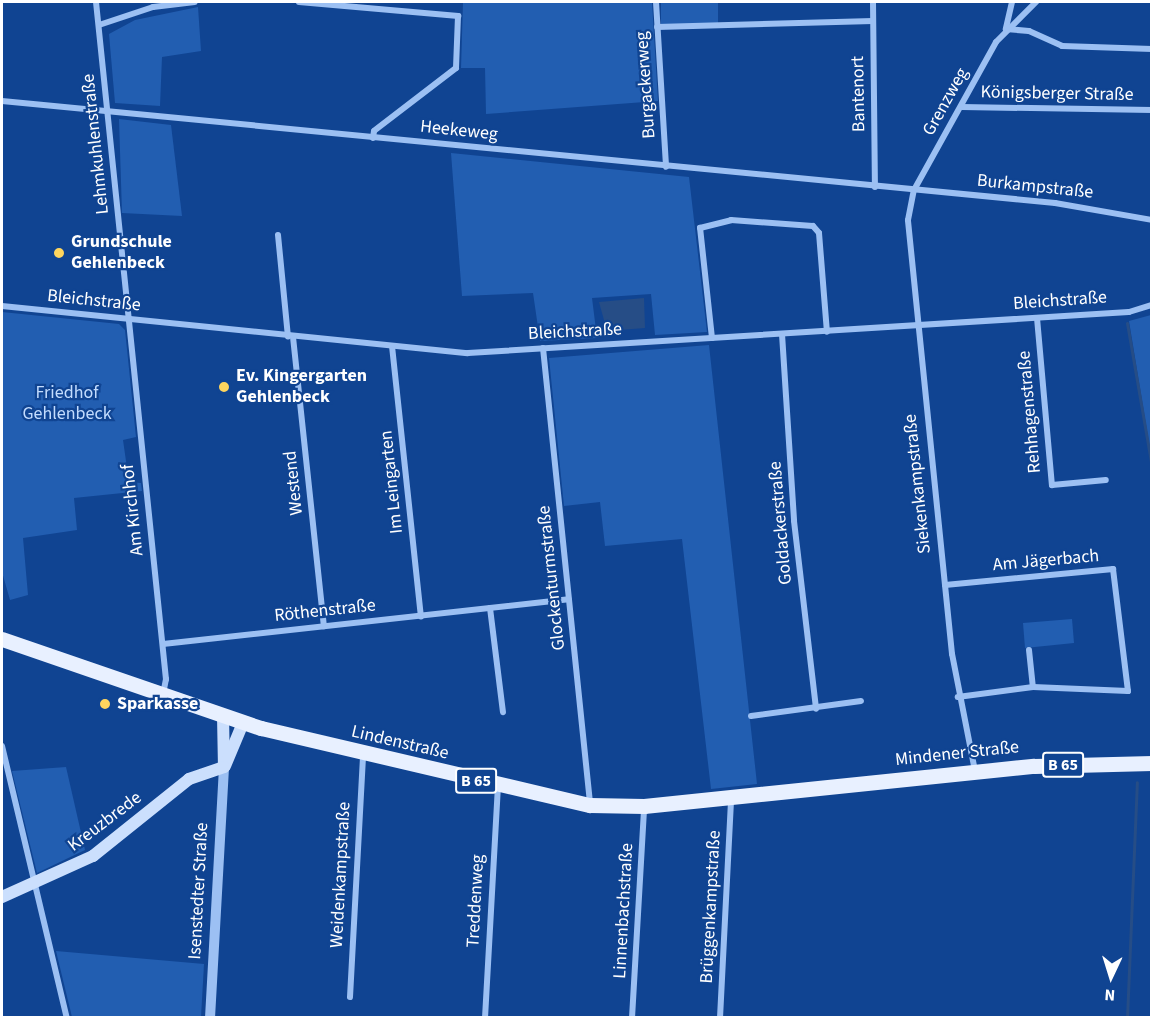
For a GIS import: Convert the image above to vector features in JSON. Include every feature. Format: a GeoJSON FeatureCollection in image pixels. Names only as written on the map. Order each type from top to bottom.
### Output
{"type":"FeatureCollection","features":[{"type":"Feature","properties":{"kind":"main road","name":"Lindenstraße"},"geometry":{"type":"LineString","coordinates":[[2,639],[243,723],[498,786],[590,804],[644,806],[838,786]]}},
{"type":"Feature","properties":{"kind":"main road","name":"Isenstedter Straße"},"geometry":{"type":"LineString","coordinates":[[223,716],[224,767]]}},
{"type":"Feature","properties":{"kind":"main road","name":"Isenstedter Straße"},"geometry":{"type":"LineString","coordinates":[[224,767],[243,723]]}},
{"type":"Feature","properties":{"kind":"main road","name":"Mindener Straße"},"geometry":{"type":"LineString","coordinates":[[838,786],[976,772],[1152,763]]}},
{"type":"Feature","properties":{"kind":"main road","name":"Kreuzbrede"},"geometry":{"type":"LineString","coordinates":[[2,897],[35,886],[93,856],[189,779],[224,767]]}},
{"type":"Feature","properties":{"kind":"street","name":"Lehmkuhlenstraße"},"geometry":{"type":"LineString","coordinates":[[96,2],[131,319]]}},
{"type":"Feature","properties":{"kind":"street"},"geometry":{"type":"LineString","coordinates":[[99,25],[195,2]]}},
{"type":"Feature","properties":{"kind":"street"},"geometry":{"type":"LineString","coordinates":[[299,2],[458,16],[456,68],[374,131],[373,138]]}},
{"type":"Feature","properties":{"kind":"street","name":"Burgackerweg"},"geometry":{"type":"LineString","coordinates":[[656,2],[666,167]]}},
{"type":"Feature","properties":{"kind":"street","name":"Bantenort"},"geometry":{"type":"LineString","coordinates":[[873,2],[875,187]]}},
{"type":"Feature","properties":{"kind":"street","name":"Grenzweg"},"geometry":{"type":"LineString","coordinates":[[914,190],[1006,29],[1012,2]]}},
{"type":"Feature","properties":{"kind":"street","name":"Grenzweg"},"geometry":{"type":"LineString","coordinates":[[1006,29],[1036,2]]}},
{"type":"Feature","properties":{"kind":"street"},"geometry":{"type":"LineString","coordinates":[[657,27],[873,21]]}},
{"type":"Feature","properties":{"kind":"street"},"geometry":{"type":"LineString","coordinates":[[1006,29],[1029,31],[1062,46],[1152,50]]}},
{"type":"Feature","properties":{"kind":"street","name":"Heekeweg"},"geometry":{"type":"LineString","coordinates":[[2,101],[914,190]]}},
{"type":"Feature","properties":{"kind":"street","name":"Königsberger Straße"},"geometry":{"type":"LineString","coordinates":[[962,107],[1152,110]]}},
{"type":"Feature","properties":{"kind":"street","name":"Burkampstraße"},"geometry":{"type":"LineString","coordinates":[[914,190],[1055,203],[1152,220]]}},
{"type":"Feature","properties":{"kind":"street","name":"Siekenkampstraße"},"geometry":{"type":"LineString","coordinates":[[914,190],[908,219],[916,326],[958,697],[976,772]]}},
{"type":"Feature","properties":{"kind":"street"},"geometry":{"type":"LineString","coordinates":[[712,338],[700,228],[731,220],[813,226],[819,233],[827,332]]}},
{"type":"Feature","properties":{"kind":"street","name":"Westend"},"geometry":{"type":"LineString","coordinates":[[278,235],[324,626]]}},
{"type":"Feature","properties":{"kind":"street","name":"Bleichstraße"},"geometry":{"type":"LineString","coordinates":[[2,306],[291,337],[468,353],[1129,312],[1152,305]]}},
{"type":"Feature","properties":{"kind":"street","name":"Rehhagenstraße"},"geometry":{"type":"LineString","coordinates":[[1037,318],[1052,485],[1106,480]]}},
{"type":"Feature","properties":{"kind":"street","name":"Am Kirchhof"},"geometry":{"type":"LineString","coordinates":[[131,319],[163,644],[163,696]]}},
{"type":"Feature","properties":{"kind":"street","name":"Goldackerstraße"},"geometry":{"type":"LineString","coordinates":[[782,334],[794,521],[816,709]]}},
{"type":"Feature","properties":{"kind":"street","name":"Im Leingarten"},"geometry":{"type":"LineString","coordinates":[[392,346],[421,616]]}},
{"type":"Feature","properties":{"kind":"street","name":"Glockenturmstraße"},"geometry":{"type":"LineString","coordinates":[[543,348],[590,804]]}},
{"type":"Feature","properties":{"kind":"street","name":"Am Jägerbach"},"geometry":{"type":"LineString","coordinates":[[945,585],[1113,569],[1128,691],[1033,687],[958,697]]}},
{"type":"Feature","properties":{"kind":"street","name":"Röthenstraße"},"geometry":{"type":"LineString","coordinates":[[163,644],[569,599]]}},
{"type":"Feature","properties":{"kind":"street"},"geometry":{"type":"LineString","coordinates":[[490,608],[503,711]]}},
{"type":"Feature","properties":{"kind":"street"},"geometry":{"type":"LineString","coordinates":[[1029,650],[1033,687]]}},
{"type":"Feature","properties":{"kind":"street"},"geometry":{"type":"LineString","coordinates":[[751,716],[816,709],[861,700]]}},
{"type":"Feature","properties":{"kind":"street"},"geometry":{"type":"LineString","coordinates":[[2,746],[67,1017]]}},
{"type":"Feature","properties":{"kind":"street","name":"Weidenkampstraße"},"geometry":{"type":"LineString","coordinates":[[350,997],[363,754]]}},
{"type":"Feature","properties":{"kind":"street","name":"Isenstedter Straße"},"geometry":{"type":"LineString","coordinates":[[210,1017],[224,767]]}},
{"type":"Feature","properties":{"kind":"street","name":"Treddenweg"},"geometry":{"type":"LineString","coordinates":[[485,1017],[498,786]]}},
{"type":"Feature","properties":{"kind":"street","name":"Brüggenkampstraße"},"geometry":{"type":"LineString","coordinates":[[720,1017],[731,797]]}},
{"type":"Feature","properties":{"kind":"street","name":"Linnenbachstraße"},"geometry":{"type":"LineString","coordinates":[[632,1017],[644,806]]}},
{"type":"Feature","properties":{"kind":"green space"},"geometry":{"type":"Polygon","coordinates":[[[463,2],[652,2],[658,101],[486,114],[485,68],[461,68],[463,2]]]}},
{"type":"Feature","properties":{"kind":"green space"},"geometry":{"type":"Polygon","coordinates":[[[661,2],[718,2],[718,23],[661,25],[661,2]]]}},
{"type":"Feature","properties":{"kind":"green space"},"geometry":{"type":"Polygon","coordinates":[[[198,7],[201,51],[162,57],[160,106],[115,103],[109,34],[135,20],[198,7]]]}},
{"type":"Feature","properties":{"kind":"green space"},"geometry":{"type":"Polygon","coordinates":[[[119,119],[171,125],[182,216],[122,213],[119,119]]]}},
{"type":"Feature","properties":{"kind":"green space"},"geometry":{"type":"Polygon","coordinates":[[[451,153],[689,177],[707,332],[655,335],[651,294],[592,298],[597,338],[540,341],[533,293],[462,296],[451,153]]]}},
{"type":"Feature","properties":{"kind":"green space","name":"Friedhof Gehlenbeck"},"geometry":{"type":"Polygon","coordinates":[[[2,312],[119,324],[125,330],[136,437],[123,440],[129,482],[141,483],[142,491],[74,498],[77,530],[23,538],[28,595],[10,600],[2,572],[2,312]]]}},
{"type":"Feature","properties":{"kind":"green space"},"geometry":{"type":"Polygon","coordinates":[[[1152,315],[1151,455],[1129,321],[1152,315]]]}},
{"type":"Feature","properties":{"kind":"green space"},"geometry":{"type":"Polygon","coordinates":[[[709,345],[757,784],[711,789],[682,539],[605,546],[600,502],[564,506],[549,358],[709,345]]]}},
{"type":"Feature","properties":{"kind":"green space"},"geometry":{"type":"Polygon","coordinates":[[[1072,619],[1074,643],[1025,648],[1023,623],[1072,619]]]}},
{"type":"Feature","properties":{"kind":"green space"},"geometry":{"type":"Polygon","coordinates":[[[66,767],[85,850],[37,873],[12,771],[66,767]]]}},
{"type":"Feature","properties":{"kind":"green space"},"geometry":{"type":"Polygon","coordinates":[[[56,951],[204,964],[201,1017],[72,1017],[56,951]]]}},
{"type":"Feature","properties":{"kind":"shaded area"},"geometry":{"type":"Polygon","coordinates":[[[644,298],[645,328],[607,331],[599,302],[644,298]]]}},
{"type":"Feature","properties":{"kind":"waterway"},"geometry":{"type":"LineString","coordinates":[[1127,323],[1152,467]]}},
{"type":"Feature","properties":{"kind":"waterway"},"geometry":{"type":"LineString","coordinates":[[1127,1018],[1137,782]]}},
{"type":"Feature","properties":{"kind":"place","name":"Grundschule Gehlenbeck"},"geometry":{"type":"Point","coordinates":[59,253]}},
{"type":"Feature","properties":{"kind":"place","name":"Ev. Kingergarten Gehlenbeck"},"geometry":{"type":"Point","coordinates":[224,387]}},
{"type":"Feature","properties":{"kind":"place","name":"Sparkasse"},"geometry":{"type":"Point","coordinates":[105,704]}}]}
